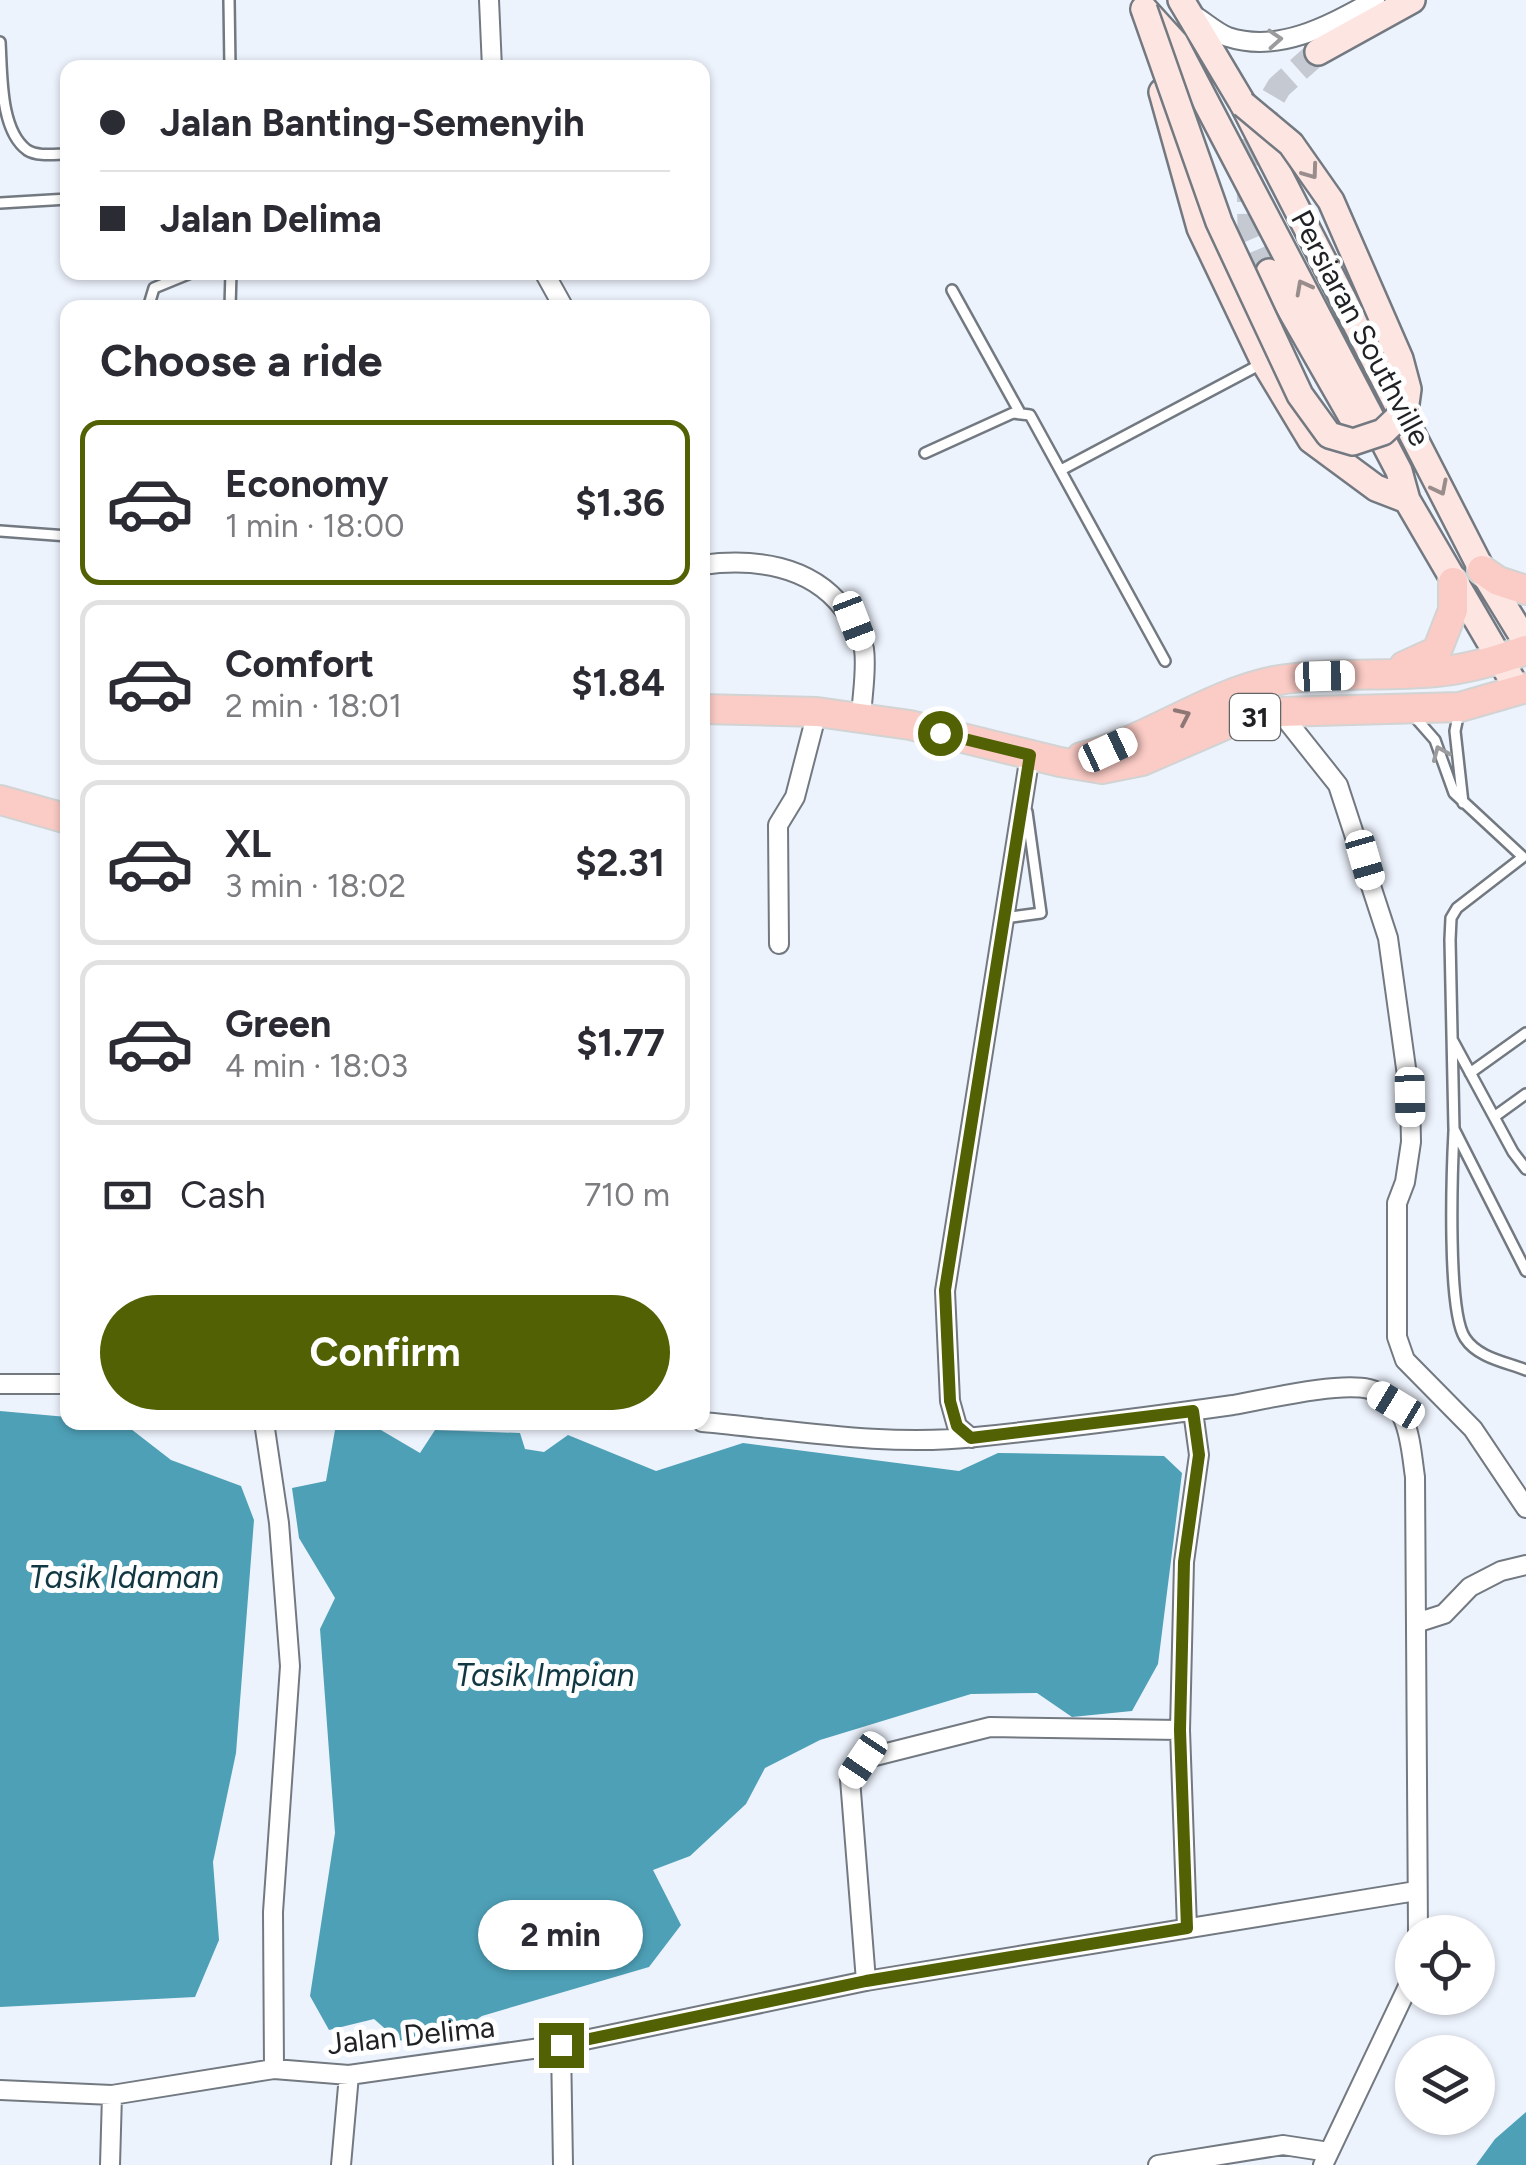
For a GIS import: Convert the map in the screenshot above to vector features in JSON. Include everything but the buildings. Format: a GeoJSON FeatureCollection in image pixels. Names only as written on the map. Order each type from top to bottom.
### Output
{"type":"FeatureCollection","features":[{"type":"Feature","properties":{"kind":"main road"},"geometry":{"type":"LineString","coordinates":[[1318,52],[1412,0]]}},
{"type":"Feature","properties":{"kind":"main road","name":"Persiaran Southville"},"geometry":{"type":"LineString","coordinates":[[1142,4],[1175,43],[1399,471],[1407,500],[1453,582],[1513,655],[1522,689]]}},
{"type":"Feature","properties":{"kind":"main road"},"geometry":{"type":"LineString","coordinates":[[1142,4],[1218,222],[1300,394],[1329,435],[1353,442],[1383,432],[1405,410],[1408,389],[1400,360],[1332,201],[1290,144],[1242,104]]}},
{"type":"Feature","properties":{"kind":"main road"},"geometry":{"type":"LineString","coordinates":[[1142,4],[1153,60],[1200,228],[1264,362],[1311,440],[1376,488],[1407,500]]}},
{"type":"Feature","properties":{"kind":"main road","name":"Persiaran Southville"},"geometry":{"type":"LineString","coordinates":[[1183,5],[1242,104],[1482,570],[1526,642]]}},
{"type":"Feature","properties":{"kind":"main road"},"geometry":{"type":"LineString","coordinates":[[1269,272],[1386,476],[1407,500]]}},
{"type":"Feature","properties":{"kind":"main road"},"geometry":{"type":"LineString","coordinates":[[1482,570],[1498,581],[1526,590]]}},
{"type":"Feature","properties":{"kind":"main road"},"geometry":{"type":"LineString","coordinates":[[1378,674],[1418,662],[1437,651],[1453,610],[1453,582]]}},
{"type":"Feature","properties":{"kind":"main road","name":"31"},"geometry":{"type":"LineString","coordinates":[[1060,762],[1108,750],[1232,694],[1274,681],[1452,670],[1513,655]]}},
{"type":"Feature","properties":{"kind":"main road","name":"31"},"geometry":{"type":"LineString","coordinates":[[710,709],[817,712],[910,725],[1102,769],[1142,762],[1232,722],[1280,712],[1460,707],[1522,689]]}},
{"type":"Feature","properties":{"kind":"main road"},"geometry":{"type":"LineString","coordinates":[[0,800],[60,817]]}},
{"type":"Feature","properties":{"kind":"street"},"geometry":{"type":"LineString","coordinates":[[489,0],[492,60]]}},
{"type":"Feature","properties":{"kind":"street"},"geometry":{"type":"LineString","coordinates":[[1183,5],[1227,36],[1270,41],[1301,36],[1375,0]]}},
{"type":"Feature","properties":{"kind":"street"},"geometry":{"type":"LineString","coordinates":[[710,565],[767,565],[798,571],[830,590],[854,621],[864,648],[861,718]]}},
{"type":"Feature","properties":{"kind":"street"},"geometry":{"type":"LineString","coordinates":[[779,944],[778,825],[795,797],[817,712]]}},
{"type":"Feature","properties":{"kind":"street"},"geometry":{"type":"LineString","coordinates":[[1280,712],[1338,785],[1388,938],[1410,1097],[1411,1142],[1397,1204],[1395,1307],[1399,1350],[1473,1429],[1526,1508]]}},
{"type":"Feature","properties":{"kind":"street"},"geometry":{"type":"LineString","coordinates":[[971,1438],[957,1426],[950,1401],[945,1290],[1030,755]]}},
{"type":"Feature","properties":{"kind":"street"},"geometry":{"type":"LineString","coordinates":[[0,1384],[60,1384]]}},
{"type":"Feature","properties":{"kind":"street"},"geometry":{"type":"LineString","coordinates":[[710,1423],[894,1440],[971,1438],[1333,1390],[1370,1390],[1396,1405],[1407,1424],[1414,1477],[1417,1915]]}},
{"type":"Feature","properties":{"kind":"street"},"geometry":{"type":"LineString","coordinates":[[1187,1928],[1180,1730],[1184,1562],[1199,1455],[1193,1411]]}},
{"type":"Feature","properties":{"kind":"street"},"geometry":{"type":"LineString","coordinates":[[265,1430],[279,1522],[290,1666],[274,1912],[274,2069]]}},
{"type":"Feature","properties":{"kind":"street"},"geometry":{"type":"LineString","coordinates":[[1416,1623],[1444,1614],[1470,1587],[1526,1565]]}},
{"type":"Feature","properties":{"kind":"street"},"geometry":{"type":"LineString","coordinates":[[866,1981],[850,1779],[863,1760],[990,1728],[1180,1730]]}},
{"type":"Feature","properties":{"kind":"street","name":"Jalan Delima"},"geometry":{"type":"LineString","coordinates":[[0,2090],[112,2095],[274,2069],[348,2075],[561,2045],[866,1981],[1416,1890]]}},
{"type":"Feature","properties":{"kind":"street"},"geometry":{"type":"LineString","coordinates":[[1158,2165],[1284,2145],[1326,2158],[1395,2014]]}},
{"type":"Feature","properties":{"kind":"street"},"geometry":{"type":"LineString","coordinates":[[561,2045],[562,2165]]}},
{"type":"Feature","properties":{"kind":"street"},"geometry":{"type":"LineString","coordinates":[[341,2165],[348,2075]]}},
{"type":"Feature","properties":{"kind":"street"},"geometry":{"type":"LineString","coordinates":[[110,2165],[112,2095]]}},
{"type":"Feature","properties":{"kind":"lane"},"geometry":{"type":"LineString","coordinates":[[229,0],[230,60]]}},
{"type":"Feature","properties":{"kind":"lane"},"geometry":{"type":"LineString","coordinates":[[0,42],[4,110],[12,134],[26,149],[38,154],[60,154]]}},
{"type":"Feature","properties":{"kind":"lane"},"geometry":{"type":"LineString","coordinates":[[0,203],[60,199]]}},
{"type":"Feature","properties":{"kind":"lane"},"geometry":{"type":"LineString","coordinates":[[150,300],[154,288],[174,280]]}},
{"type":"Feature","properties":{"kind":"lane"},"geometry":{"type":"LineString","coordinates":[[952,290],[1019,411],[1034,420],[1165,661]]}},
{"type":"Feature","properties":{"kind":"lane"},"geometry":{"type":"LineString","coordinates":[[1061,470],[1264,362]]}},
{"type":"Feature","properties":{"kind":"lane"},"geometry":{"type":"LineString","coordinates":[[925,453],[1019,411]]}},
{"type":"Feature","properties":{"kind":"lane"},"geometry":{"type":"LineString","coordinates":[[0,531],[60,535]]}},
{"type":"Feature","properties":{"kind":"lane"},"geometry":{"type":"LineString","coordinates":[[1460,707],[1455,732],[1462,803]]}},
{"type":"Feature","properties":{"kind":"lane"},"geometry":{"type":"LineString","coordinates":[[1408,709],[1436,740],[1454,793],[1524,858],[1458,908],[1451,918],[1452,1211],[1457,1316],[1465,1339],[1482,1354],[1526,1370]]}},
{"type":"Feature","properties":{"kind":"lane"},"geometry":{"type":"LineString","coordinates":[[1002,919],[1042,913],[1024,790]]}},
{"type":"Feature","properties":{"kind":"lane"},"geometry":{"type":"LineString","coordinates":[[1470,1074],[1526,1033]]}},
{"type":"Feature","properties":{"kind":"lane"},"geometry":{"type":"LineString","coordinates":[[1452,1039],[1526,1169]]}},
{"type":"Feature","properties":{"kind":"lane"},"geometry":{"type":"LineString","coordinates":[[1494,1117],[1526,1094]]}},
{"type":"Feature","properties":{"kind":"lane"},"geometry":{"type":"LineString","coordinates":[[1454,1129],[1526,1272]]}},
{"type":"Feature","properties":{"kind":"water","name":"Tasik Idaman"},"geometry":{"type":"Polygon","coordinates":[[[0,1411],[60,1416],[60,1430],[132,1430],[171,1460],[241,1486],[254,1520],[236,1753],[213,1862],[219,1940],[195,1997],[0,2007],[0,1411]]]}},
{"type":"Feature","properties":{"kind":"water","name":"Tasik Impian"},"geometry":{"type":"Polygon","coordinates":[[[335,1430],[381,1430],[420,1453],[435,1430],[520,1433],[525,1449],[544,1452],[568,1435],[656,1471],[743,1443],[959,1471],[998,1453],[1164,1456],[1182,1473],[1158,1664],[1132,1711],[1072,1717],[1037,1693],[971,1694],[820,1740],[765,1768],[746,1804],[690,1856],[653,1870],[681,1925],[649,1967],[482,2016],[437,2045],[398,2040],[374,2019],[329,2030],[310,1996],[335,1833],[320,1629],[335,1598],[299,1538],[292,1488],[326,1481],[335,1430]]]}},
{"type":"Feature","properties":{"kind":"water"},"geometry":{"type":"Polygon","coordinates":[[[1526,2112],[1526,2165],[1476,2165],[1495,2139],[1526,2112]]]}},
{"type":"Feature","properties":{"kind":"tunnel"},"geometry":{"type":"LineString","coordinates":[[1269,272],[1250,227],[1249,174],[1254,130],[1279,87],[1318,52]]}},
{"type":"Feature","properties":{"kind":"route"},"geometry":{"type":"LineString","coordinates":[[561,2045],[866,1981],[1187,1928],[1180,1730],[1184,1562],[1199,1455],[1193,1411],[971,1438],[957,1426],[950,1401],[945,1290],[1030,755],[940,733]]}}]}
